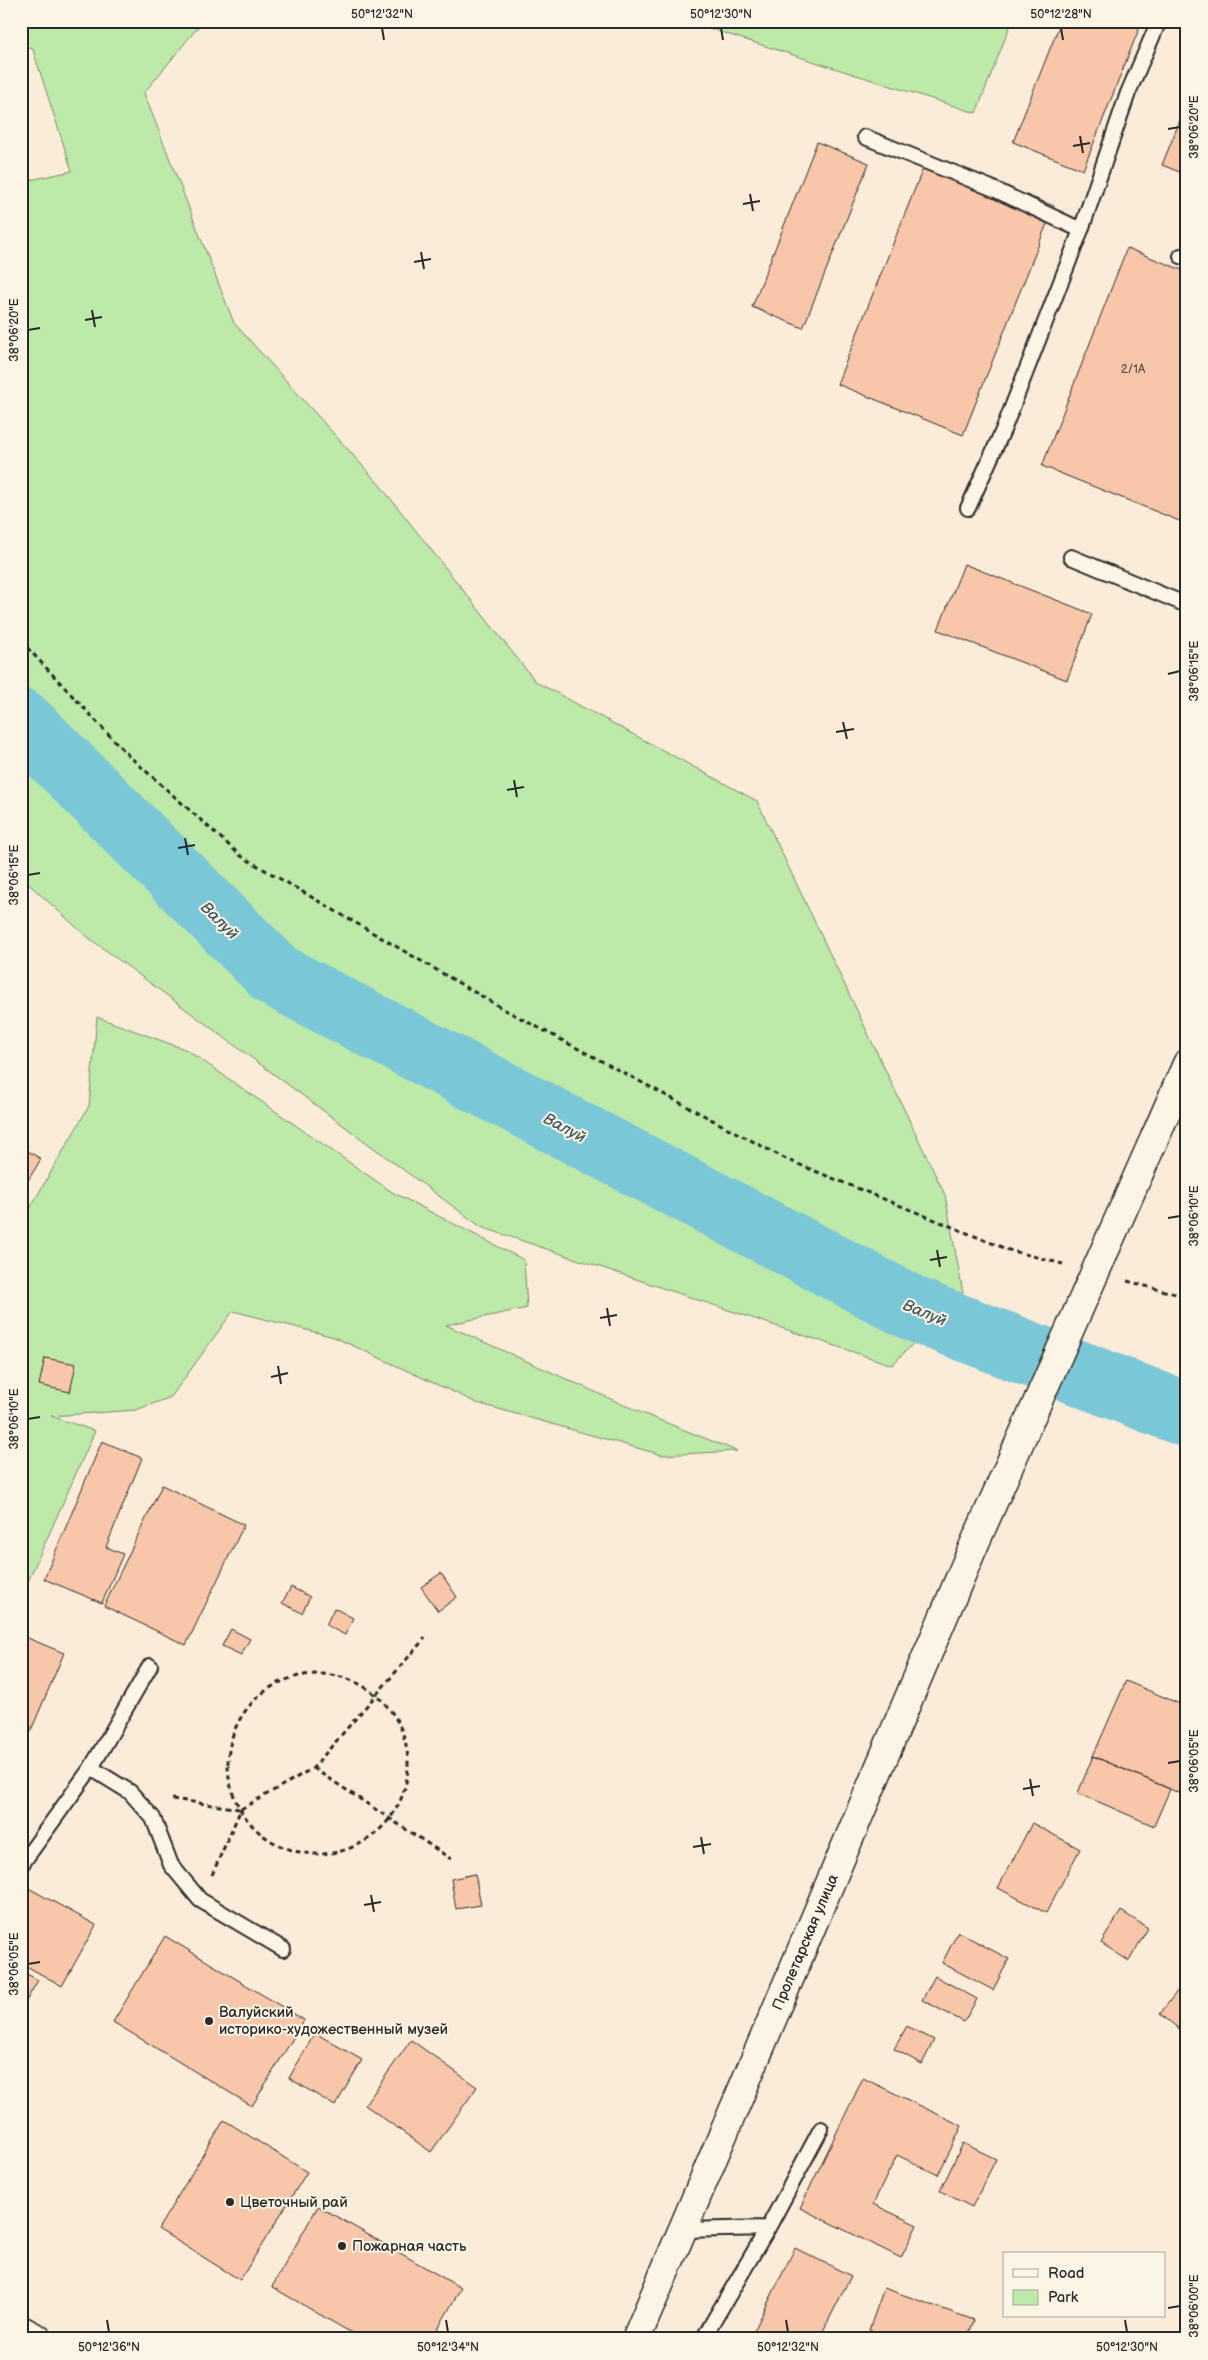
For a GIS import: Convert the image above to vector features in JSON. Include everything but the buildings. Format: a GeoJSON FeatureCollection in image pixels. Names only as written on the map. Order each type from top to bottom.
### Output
{"type":"FeatureCollection","features":[{"type":"Feature","properties":{"kind":"main road","name":"Пролетарская улица"},"geometry":{"type":"LineString","coordinates":[[636,2339],[974,1545],[1187,1064]]}},
{"type":"Feature","properties":{"kind":"main road"},"geometry":{"type":"LineString","coordinates":[[21,2330],[38,2339]]}},
{"type":"Feature","properties":{"kind":"lane"},"geometry":{"type":"LineString","coordinates":[[968,508],[1004,428],[1081,230],[1128,93],[1159,21]]}},
{"type":"Feature","properties":{"kind":"lane"},"geometry":{"type":"LineString","coordinates":[[865,137],[989,187],[1081,230]]}},
{"type":"Feature","properties":{"kind":"lane"},"geometry":{"type":"LineString","coordinates":[[1071,557],[1187,604]]}},
{"type":"Feature","properties":{"kind":"lane"},"geometry":{"type":"LineString","coordinates":[[21,1865],[91,1768],[150,1666]]}},
{"type":"Feature","properties":{"kind":"lane"},"geometry":{"type":"LineString","coordinates":[[91,1768],[130,1792],[153,1818],[171,1865],[200,1900],[283,1949]]}},
{"type":"Feature","properties":{"kind":"lane"},"geometry":{"type":"LineString","coordinates":[[703,2339],[768,2228],[821,2129]]}},
{"type":"Feature","properties":{"kind":"lane"},"geometry":{"type":"LineString","coordinates":[[682,2230],[768,2228]]}},
{"type":"Feature","properties":{"kind":"path"},"geometry":{"type":"LineString","coordinates":[[21,642],[128,755],[242,856],[507,1011],[788,1160],[1010,1250],[1066,1265]]}},
{"type":"Feature","properties":{"kind":"path"},"geometry":{"type":"LineString","coordinates":[[1121,1280],[1187,1297]]}},
{"type":"Feature","properties":{"kind":"path"},"geometry":{"type":"LineString","coordinates":[[200,1900],[241,1809],[313,1768],[425,1638]]}},
{"type":"Feature","properties":{"kind":"path"},"geometry":{"type":"LineString","coordinates":[[316,1674],[338,1676],[359,1684],[376,1695],[393,1713],[403,1734],[408,1755],[407,1778],[401,1800],[390,1819],[375,1834],[358,1845],[339,1852],[319,1854],[299,1852],[279,1846],[261,1834],[241,1809],[229,1778],[229,1756],[233,1735],[242,1715],[256,1699],[274,1686],[293,1677],[316,1674]]}},
{"type":"Feature","properties":{"kind":"path"},"geometry":{"type":"LineString","coordinates":[[313,1768],[451,1858]]}},
{"type":"Feature","properties":{"kind":"path"},"geometry":{"type":"LineString","coordinates":[[130,1792],[241,1809]]}},
{"type":"Feature","properties":{"kind":"green space"},"geometry":{"type":"Polygon","coordinates":[[[21,21],[203,21],[144,93],[234,323],[379,484],[536,682],[757,801],[945,1195],[963,1293],[892,1365],[481,1227],[85,935],[21,877],[21,182],[72,171],[32,47],[21,51],[21,21]]]}},
{"type":"Feature","properties":{"kind":"green space"},"geometry":{"type":"Polygon","coordinates":[[[686,21],[1012,21],[976,113],[686,21]]]}},
{"type":"Feature","properties":{"kind":"green space"},"geometry":{"type":"Polygon","coordinates":[[[97,1017],[187,1050],[392,1192],[524,1260],[527,1308],[446,1325],[642,1413],[737,1451],[662,1455],[477,1403],[334,1337],[233,1311],[171,1397],[136,1410],[51,1416],[95,1431],[21,1597],[21,1207],[29,1210],[89,1106],[97,1017]]]}},
{"type":"Feature","properties":{"kind":"waterway","name":"Валуй"},"geometry":{"type":"LineString","coordinates":[[21,721],[277,976],[916,1310],[1187,1415]]}},
{"type":"Feature","properties":{"kind":"place","name":"Валуйский историко-художественный музей"},"geometry":{"type":"Point","coordinates":[209,2021]}},
{"type":"Feature","properties":{"kind":"place","name":"Цветочный рай"},"geometry":{"type":"Point","coordinates":[230,2202]}},
{"type":"Feature","properties":{"kind":"place","name":"Пожарная часть"},"geometry":{"type":"Point","coordinates":[342,2246]}}]}
